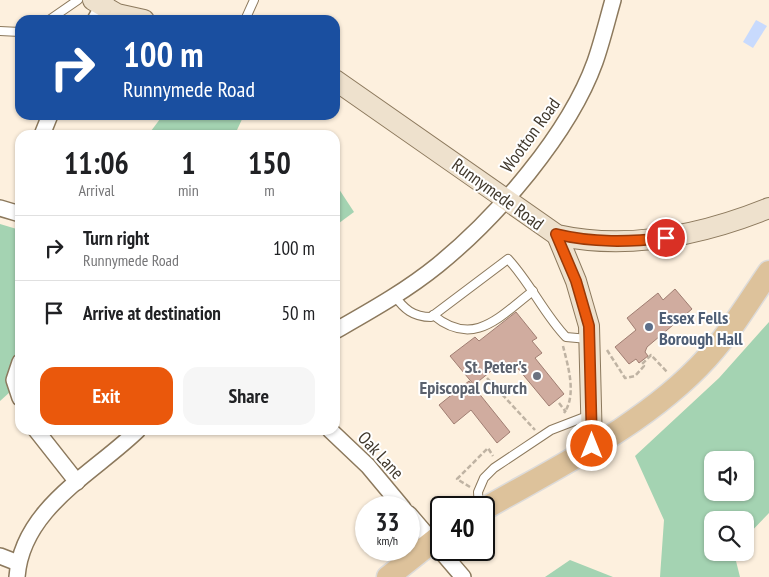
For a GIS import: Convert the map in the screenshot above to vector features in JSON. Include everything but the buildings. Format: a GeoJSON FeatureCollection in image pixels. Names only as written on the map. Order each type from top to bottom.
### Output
{"type":"FeatureCollection","features":[{"type":"Feature","properties":{"kind":"main road"},"geometry":{"type":"LineString","coordinates":[[489,496],[592,446],[634,420],[679,385],[707,358],[729,331],[769,272]]}},
{"type":"Feature","properties":{"kind":"main road"},"geometry":{"type":"LineString","coordinates":[[388,577],[430,543]]}},
{"type":"Feature","properties":{"kind":"street","name":"Wootton Road"},"geometry":{"type":"LineString","coordinates":[[340,328],[394,295],[443,261],[479,228],[534,164],[573,109],[595,63],[613,0]]}},
{"type":"Feature","properties":{"kind":"street"},"geometry":{"type":"LineString","coordinates":[[99,7],[122,15]]}},
{"type":"Feature","properties":{"kind":"street","name":"Runnymede Road"},"geometry":{"type":"LineString","coordinates":[[340,84],[556,234],[578,240],[604,241],[666,238],[720,226],[769,208]]}},
{"type":"Feature","properties":{"kind":"street"},"geometry":{"type":"LineString","coordinates":[[0,208],[15,212]]}},
{"type":"Feature","properties":{"kind":"street"},"geometry":{"type":"LineString","coordinates":[[556,234],[585,305],[591,342],[592,446]]}},
{"type":"Feature","properties":{"kind":"street"},"geometry":{"type":"LineString","coordinates":[[40,435],[77,482]]}},
{"type":"Feature","properties":{"kind":"street"},"geometry":{"type":"LineString","coordinates":[[0,556],[18,570],[28,537],[47,509],[132,435]]}},
{"type":"Feature","properties":{"kind":"street","name":"Oak Lane"},"geometry":{"type":"LineString","coordinates":[[335,435],[368,466],[393,496]]}},
{"type":"Feature","properties":{"kind":"street"},"geometry":{"type":"LineString","coordinates":[[420,524],[430,533]]}},
{"type":"Feature","properties":{"kind":"street"},"geometry":{"type":"LineString","coordinates":[[452,561],[463,577]]}},
{"type":"Feature","properties":{"kind":"lane"},"geometry":{"type":"LineString","coordinates":[[56,15],[78,0]]}},
{"type":"Feature","properties":{"kind":"lane"},"geometry":{"type":"LineString","coordinates":[[247,15],[254,0]]}},
{"type":"Feature","properties":{"kind":"lane"},"geometry":{"type":"LineString","coordinates":[[0,31],[15,32]]}},
{"type":"Feature","properties":{"kind":"lane"},"geometry":{"type":"LineString","coordinates":[[394,295],[403,307],[419,317],[431,317],[508,259],[533,291],[559,330],[566,337],[591,342]]}},
{"type":"Feature","properties":{"kind":"lane"},"geometry":{"type":"LineString","coordinates":[[433,315],[447,326],[476,329],[487,326],[533,291]]}},
{"type":"Feature","properties":{"kind":"lane"},"geometry":{"type":"LineString","coordinates":[[482,496],[484,478],[538,433],[592,414]]}},
{"type":"Feature","properties":{"kind":"path"},"geometry":{"type":"LineString","coordinates":[[559,330],[568,364],[571,399],[562,415]]}},
{"type":"Feature","properties":{"kind":"path"},"geometry":{"type":"LineString","coordinates":[[591,342],[601,341],[625,378],[635,376],[644,366],[642,364],[651,355],[679,385]]}},
{"type":"Feature","properties":{"kind":"path"},"geometry":{"type":"LineString","coordinates":[[487,378],[538,433]]}},
{"type":"Feature","properties":{"kind":"path"},"geometry":{"type":"LineString","coordinates":[[527,436],[538,433],[542,426]]}},
{"type":"Feature","properties":{"kind":"path"},"geometry":{"type":"LineString","coordinates":[[476,496],[457,479],[488,448],[495,460]]}},
{"type":"Feature","properties":{"kind":"green space"},"geometry":{"type":"Polygon","coordinates":[[[159,120],[242,120],[237,130],[152,130],[159,120]]]}},
{"type":"Feature","properties":{"kind":"green space"},"geometry":{"type":"Polygon","coordinates":[[[340,191],[354,212],[340,222],[340,191]]]}},
{"type":"Feature","properties":{"kind":"green space"},"geometry":{"type":"Polygon","coordinates":[[[0,224],[15,228],[15,388],[0,401],[0,224]]]}},
{"type":"Feature","properties":{"kind":"green space"},"geometry":{"type":"Polygon","coordinates":[[[769,322],[769,513],[754,529],[754,511],[704,511],[704,561],[736,561],[740,577],[660,577],[664,520],[635,456],[719,378],[769,322]]]}},
{"type":"Feature","properties":{"kind":"green space"},"geometry":{"type":"Polygon","coordinates":[[[570,560],[613,577],[545,577],[570,560]]]}},
{"type":"Feature","properties":{"kind":"water"},"geometry":{"type":"Polygon","coordinates":[[[756,20],[767,26],[753,48],[743,42],[756,20]]]}},
{"type":"Feature","properties":{"kind":"place","name":"Essex Fells Borough Hall"},"geometry":{"type":"Point","coordinates":[649,327]}},
{"type":"Feature","properties":{"kind":"place","name":"St. Peter's Episcopal Church"},"geometry":{"type":"Point","coordinates":[537,376]}},
{"type":"Feature","properties":{"kind":"route"},"geometry":{"type":"LineString","coordinates":[[592,446],[589,326],[585,305],[556,234],[578,240],[604,241],[636,241],[666,238]]}}]}
